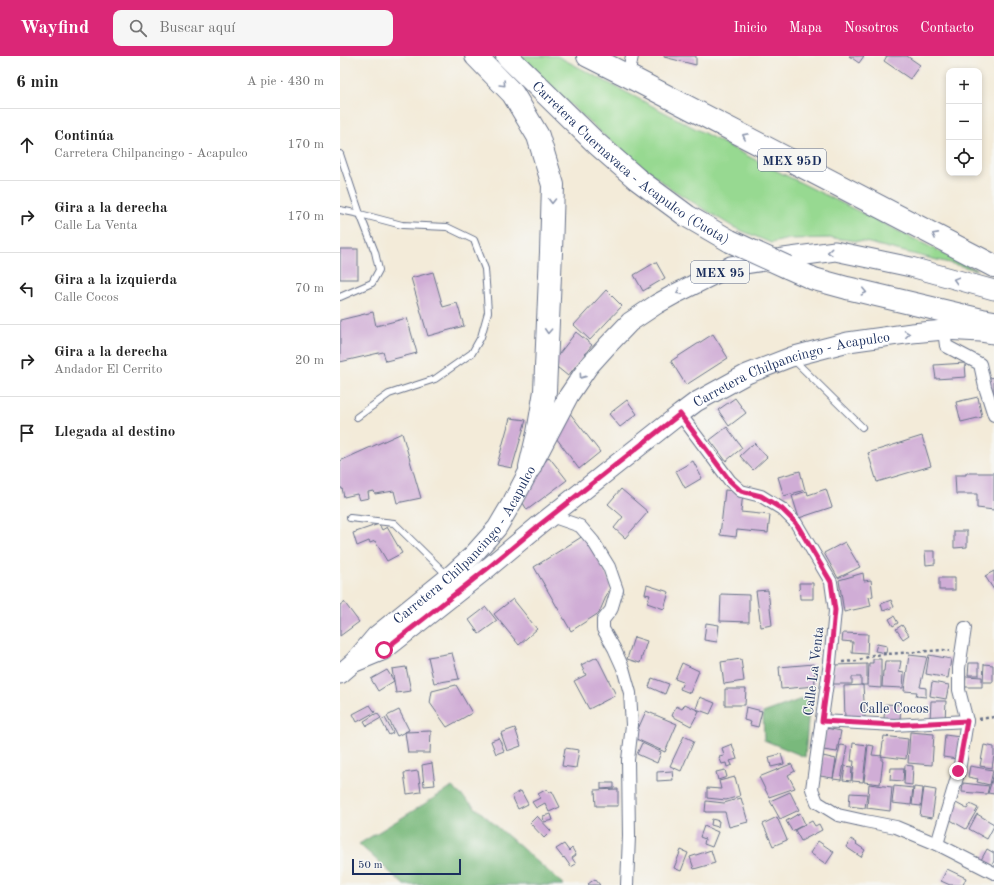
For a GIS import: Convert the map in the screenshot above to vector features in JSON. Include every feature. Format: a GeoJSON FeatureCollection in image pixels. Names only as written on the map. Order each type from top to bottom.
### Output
{"type":"FeatureCollection","features":[{"type":"Feature","properties":{"kind":"highway"},"geometry":{"type":"LineString","coordinates":[[476,56],[513,94],[538,136],[553,185],[545,391],[538,433],[530,467]]}},
{"type":"Feature","properties":{"kind":"highway","name":"Carretera Cuernavaca - Acapulco (Cuota)"},"geometry":{"type":"LineString","coordinates":[[507,56],[596,144],[637,179],[687,216],[730,240],[814,279],[994,322]]}},
{"type":"Feature","properties":{"kind":"highway","name":"MEX 95D"},"geometry":{"type":"LineString","coordinates":[[588,56],[630,66],[994,266]]}},
{"type":"Feature","properties":{"kind":"main road","name":"Carretera Chilpancingo - Acapulco"},"geometry":{"type":"LineString","coordinates":[[347,668],[376,636],[449,577],[472,556],[497,528],[513,501],[568,395],[588,367],[630,322],[657,304],[731,266],[835,252],[911,267],[994,290]]}},
{"type":"Feature","properties":{"kind":"main road","name":"Carretera Chilpancingo - Acapulco"},"geometry":{"type":"LineString","coordinates":[[347,668],[384,650],[696,402],[747,374],[791,357],[848,342],[944,330],[994,334]]}},
{"type":"Feature","properties":{"kind":"street"},"geometry":{"type":"LineString","coordinates":[[944,330],[946,346],[980,364],[985,387],[994,415]]}},
{"type":"Feature","properties":{"kind":"street","name":"Calle La Venta"},"geometry":{"type":"LineString","coordinates":[[680,414],[730,481],[741,491],[761,496],[782,509],[796,523],[831,582],[835,610],[830,662],[812,789],[817,802],[838,814],[896,827],[937,844],[994,873]]}},
{"type":"Feature","properties":{"kind":"street"},"geometry":{"type":"LineString","coordinates":[[551,516],[580,526],[593,541],[608,567],[616,590],[611,610],[603,620],[603,629],[623,668],[630,693],[632,725],[628,760],[629,836],[627,885]]}},
{"type":"Feature","properties":{"kind":"street"},"geometry":{"type":"LineString","coordinates":[[937,844],[958,771],[967,721],[960,690],[959,668],[965,628]]}},
{"type":"Feature","properties":{"kind":"street","name":"Calle Cocos"},"geometry":{"type":"LineString","coordinates":[[822,721],[894,725],[967,721]]}},
{"type":"Feature","properties":{"kind":"lane"},"geometry":{"type":"LineString","coordinates":[[340,154],[360,214],[375,252],[379,270],[372,283],[340,297]]}},
{"type":"Feature","properties":{"kind":"lane"},"geometry":{"type":"LineString","coordinates":[[340,210],[402,224],[447,227],[474,240],[485,269],[488,312],[481,336],[472,353],[435,379],[389,394],[357,417]]}},
{"type":"Feature","properties":{"kind":"lane"},"geometry":{"type":"LineString","coordinates":[[791,357],[862,427]]}},
{"type":"Feature","properties":{"kind":"lane"},"geometry":{"type":"LineString","coordinates":[[350,518],[394,523],[449,577]]}},
{"type":"Feature","properties":{"kind":"path"},"geometry":{"type":"LineString","coordinates":[[830,662],[857,661],[873,655],[943,650],[962,652]]}},
{"type":"Feature","properties":{"kind":"green space"},"geometry":{"type":"Polygon","coordinates":[[[518,56],[557,56],[765,165],[977,270],[865,242],[833,238],[789,239],[771,243],[733,227],[670,188],[608,139],[518,56]]]}},
{"type":"Feature","properties":{"kind":"green space"},"geometry":{"type":"Polygon","coordinates":[[[810,696],[805,757],[764,740],[763,713],[810,696]]]}},
{"type":"Feature","properties":{"kind":"green space"},"geometry":{"type":"Polygon","coordinates":[[[452,787],[564,885],[404,885],[359,844],[452,787]]]}},
{"type":"Feature","properties":{"kind":"building"},"geometry":{"type":"Polygon","coordinates":[[[696,56],[696,65],[664,57],[696,56]]]}},
{"type":"Feature","properties":{"kind":"building"},"geometry":{"type":"Polygon","coordinates":[[[849,56],[864,56],[859,63],[849,56]]]}},
{"type":"Feature","properties":{"kind":"building"},"geometry":{"type":"Polygon","coordinates":[[[887,56],[907,56],[920,65],[910,79],[884,61],[887,56]]]}},
{"type":"Feature","properties":{"kind":"building"},"geometry":{"type":"Polygon","coordinates":[[[340,249],[358,249],[358,279],[340,279],[340,249]]]}},
{"type":"Feature","properties":{"kind":"building"},"geometry":{"type":"Polygon","coordinates":[[[656,262],[665,278],[643,291],[634,275],[656,262]]]}},
{"type":"Feature","properties":{"kind":"building"},"geometry":{"type":"Polygon","coordinates":[[[433,272],[443,307],[457,303],[464,326],[428,336],[411,278],[433,272]]]}},
{"type":"Feature","properties":{"kind":"building"},"geometry":{"type":"Polygon","coordinates":[[[606,290],[622,306],[590,340],[574,325],[606,290]]]}},
{"type":"Feature","properties":{"kind":"building"},"geometry":{"type":"Polygon","coordinates":[[[373,312],[376,326],[407,318],[417,353],[386,361],[383,352],[340,362],[340,320],[373,312]]]}},
{"type":"Feature","properties":{"kind":"building"},"geometry":{"type":"Polygon","coordinates":[[[576,332],[592,345],[568,376],[552,363],[576,332]]]}},
{"type":"Feature","properties":{"kind":"building"},"geometry":{"type":"Polygon","coordinates":[[[713,334],[728,358],[686,385],[671,361],[713,334]]]}},
{"type":"Feature","properties":{"kind":"building"},"geometry":{"type":"Polygon","coordinates":[[[965,363],[966,377],[936,379],[934,365],[965,363]]]}},
{"type":"Feature","properties":{"kind":"building"},"geometry":{"type":"Polygon","coordinates":[[[994,377],[994,402],[986,379],[994,377]]]}},
{"type":"Feature","properties":{"kind":"building"},"geometry":{"type":"Polygon","coordinates":[[[978,397],[982,417],[961,422],[956,402],[978,397]]]}},
{"type":"Feature","properties":{"kind":"building"},"geometry":{"type":"Polygon","coordinates":[[[735,398],[746,413],[729,426],[718,410],[735,398]]]}},
{"type":"Feature","properties":{"kind":"building"},"geometry":{"type":"Polygon","coordinates":[[[627,400],[637,414],[620,427],[609,414],[627,400]]]}},
{"type":"Feature","properties":{"kind":"building"},"geometry":{"type":"Polygon","coordinates":[[[569,412],[600,452],[579,469],[554,435],[569,412]]]}},
{"type":"Feature","properties":{"kind":"building"},"geometry":{"type":"Polygon","coordinates":[[[510,418],[526,420],[512,468],[497,465],[510,418]]]}},
{"type":"Feature","properties":{"kind":"building"},"geometry":{"type":"Polygon","coordinates":[[[727,427],[742,448],[726,461],[710,440],[727,427]]]}},
{"type":"Feature","properties":{"kind":"building"},"geometry":{"type":"Polygon","coordinates":[[[402,433],[421,498],[397,503],[394,491],[375,494],[374,491],[368,492],[369,498],[359,500],[357,494],[344,497],[342,488],[340,488],[340,461],[402,433]]]}},
{"type":"Feature","properties":{"kind":"building"},"geometry":{"type":"Polygon","coordinates":[[[922,436],[931,466],[877,482],[868,453],[922,436]]]}},
{"type":"Feature","properties":{"kind":"building"},"geometry":{"type":"Polygon","coordinates":[[[754,443],[767,457],[753,470],[740,456],[754,443]]]}},
{"type":"Feature","properties":{"kind":"building"},"geometry":{"type":"Polygon","coordinates":[[[549,457],[567,480],[527,510],[523,503],[536,472],[549,457]]]}},
{"type":"Feature","properties":{"kind":"building"},"geometry":{"type":"Polygon","coordinates":[[[693,461],[702,478],[685,488],[676,471],[693,461]]]}},
{"type":"Feature","properties":{"kind":"building"},"geometry":{"type":"Polygon","coordinates":[[[800,471],[805,490],[784,496],[778,477],[800,471]]]}},
{"type":"Feature","properties":{"kind":"building"},"geometry":{"type":"Polygon","coordinates":[[[966,473],[994,473],[994,510],[977,508],[977,494],[956,494],[955,475],[966,475],[966,473]]]}},
{"type":"Feature","properties":{"kind":"building"},"geometry":{"type":"Polygon","coordinates":[[[621,489],[648,512],[625,538],[614,528],[623,517],[608,504],[621,489]]]}},
{"type":"Feature","properties":{"kind":"building"},"geometry":{"type":"Polygon","coordinates":[[[826,489],[832,507],[799,518],[792,496],[807,491],[808,495],[826,489]]]}},
{"type":"Feature","properties":{"kind":"building"},"geometry":{"type":"Polygon","coordinates":[[[725,490],[743,492],[741,512],[770,515],[768,533],[737,530],[736,537],[720,535],[725,490]]]}},
{"type":"Feature","properties":{"kind":"building"},"geometry":{"type":"Polygon","coordinates":[[[379,524],[382,530],[387,527],[402,553],[387,561],[375,541],[370,543],[369,541],[357,546],[353,533],[379,524]]]}},
{"type":"Feature","properties":{"kind":"building"},"geometry":{"type":"Polygon","coordinates":[[[954,531],[967,531],[967,547],[954,548],[954,531]]]}},
{"type":"Feature","properties":{"kind":"building"},"geometry":{"type":"Polygon","coordinates":[[[583,536],[594,550],[611,585],[599,613],[571,631],[534,567],[583,536]]]}},
{"type":"Feature","properties":{"kind":"building"},"geometry":{"type":"Polygon","coordinates":[[[845,542],[860,567],[838,578],[824,553],[845,542]]]}},
{"type":"Feature","properties":{"kind":"building"},"geometry":{"type":"Polygon","coordinates":[[[925,551],[935,551],[935,564],[926,565],[925,551]]]}},
{"type":"Feature","properties":{"kind":"building"},"geometry":{"type":"Polygon","coordinates":[[[994,571],[994,590],[985,576],[994,571]]]}},
{"type":"Feature","properties":{"kind":"building"},"geometry":{"type":"Polygon","coordinates":[[[863,573],[864,581],[871,580],[873,596],[869,597],[871,606],[844,612],[839,580],[863,573]]]}},
{"type":"Feature","properties":{"kind":"building"},"geometry":{"type":"Polygon","coordinates":[[[939,578],[955,578],[955,590],[939,590],[939,578]]]}},
{"type":"Feature","properties":{"kind":"building"},"geometry":{"type":"Polygon","coordinates":[[[799,583],[813,583],[813,599],[800,599],[799,583]]]}},
{"type":"Feature","properties":{"kind":"building"},"geometry":{"type":"Polygon","coordinates":[[[647,585],[669,592],[664,609],[647,603],[650,595],[645,594],[647,585]]]}},
{"type":"Feature","properties":{"kind":"building"},"geometry":{"type":"Polygon","coordinates":[[[768,590],[772,625],[761,627],[756,591],[768,590]]]}},
{"type":"Feature","properties":{"kind":"building"},"geometry":{"type":"Polygon","coordinates":[[[721,594],[749,595],[749,622],[720,621],[721,594]]]}},
{"type":"Feature","properties":{"kind":"building"},"geometry":{"type":"Polygon","coordinates":[[[513,599],[537,629],[519,645],[494,614],[513,599]]]}},
{"type":"Feature","properties":{"kind":"building"},"geometry":{"type":"Polygon","coordinates":[[[891,600],[894,607],[883,611],[881,604],[891,600]]]}},
{"type":"Feature","properties":{"kind":"building"},"geometry":{"type":"Polygon","coordinates":[[[344,602],[359,622],[340,636],[340,605],[344,602]]]}},
{"type":"Feature","properties":{"kind":"building"},"geometry":{"type":"Polygon","coordinates":[[[486,607],[497,621],[479,634],[469,620],[486,607]]]}},
{"type":"Feature","properties":{"kind":"building"},"geometry":{"type":"Polygon","coordinates":[[[894,616],[898,623],[893,626],[889,619],[894,616]]]}},
{"type":"Feature","properties":{"kind":"building"},"geometry":{"type":"Polygon","coordinates":[[[706,623],[719,625],[717,642],[704,640],[706,623]]]}},
{"type":"Feature","properties":{"kind":"building"},"geometry":{"type":"Polygon","coordinates":[[[902,625],[909,635],[903,639],[896,629],[902,625]]]}},
{"type":"Feature","properties":{"kind":"building"},"geometry":{"type":"Polygon","coordinates":[[[843,633],[868,634],[867,654],[852,653],[853,642],[842,641],[843,633]]]}},
{"type":"Feature","properties":{"kind":"building"},"geometry":{"type":"Polygon","coordinates":[[[634,637],[647,641],[640,663],[627,659],[634,637]]]}},
{"type":"Feature","properties":{"kind":"building"},"geometry":{"type":"Polygon","coordinates":[[[877,644],[887,646],[886,653],[875,651],[877,644]]]}},
{"type":"Feature","properties":{"kind":"building"},"geometry":{"type":"Polygon","coordinates":[[[452,653],[459,679],[434,683],[428,657],[452,653]]]}},
{"type":"Feature","properties":{"kind":"building"},"geometry":{"type":"Polygon","coordinates":[[[909,655],[927,657],[920,687],[926,688],[926,697],[916,696],[917,692],[904,691],[909,655]]]}},
{"type":"Feature","properties":{"kind":"building"},"geometry":{"type":"Polygon","coordinates":[[[929,655],[951,659],[948,678],[926,674],[929,655]]]}},
{"type":"Feature","properties":{"kind":"building"},"geometry":{"type":"Polygon","coordinates":[[[597,657],[616,695],[589,709],[574,681],[586,675],[581,665],[597,657]]]}},
{"type":"Feature","properties":{"kind":"building"},"geometry":{"type":"Polygon","coordinates":[[[741,659],[744,681],[724,684],[721,662],[741,659]]]}},
{"type":"Feature","properties":{"kind":"building"},"geometry":{"type":"Polygon","coordinates":[[[873,659],[881,659],[881,688],[868,687],[869,663],[873,663],[873,659]]]}},
{"type":"Feature","properties":{"kind":"building"},"geometry":{"type":"Polygon","coordinates":[[[885,661],[901,661],[899,672],[904,673],[903,688],[882,687],[885,661]]]}},
{"type":"Feature","properties":{"kind":"building"},"geometry":{"type":"Polygon","coordinates":[[[682,663],[699,671],[690,693],[680,689],[683,682],[675,679],[682,663]]]}},
{"type":"Feature","properties":{"kind":"building"},"geometry":{"type":"Polygon","coordinates":[[[969,663],[979,663],[979,675],[968,675],[969,663]]]}},
{"type":"Feature","properties":{"kind":"building"},"geometry":{"type":"Polygon","coordinates":[[[814,664],[815,686],[781,689],[779,667],[814,664]]]}},
{"type":"Feature","properties":{"kind":"building"},"geometry":{"type":"Polygon","coordinates":[[[867,664],[867,685],[861,685],[861,677],[852,677],[852,684],[833,684],[833,665],[867,664]]]}},
{"type":"Feature","properties":{"kind":"building"},"geometry":{"type":"Polygon","coordinates":[[[984,664],[993,665],[993,682],[983,682],[984,664]]]}},
{"type":"Feature","properties":{"kind":"building"},"geometry":{"type":"Polygon","coordinates":[[[406,667],[411,691],[396,693],[392,669],[406,667]]]}},
{"type":"Feature","properties":{"kind":"building"},"geometry":{"type":"Polygon","coordinates":[[[387,670],[394,681],[378,691],[371,679],[387,670]]]}},
{"type":"Feature","properties":{"kind":"building"},"geometry":{"type":"Polygon","coordinates":[[[966,676],[982,677],[982,687],[965,687],[966,676]]]}},
{"type":"Feature","properties":{"kind":"building"},"geometry":{"type":"Polygon","coordinates":[[[652,678],[669,684],[665,694],[649,687],[652,678]]]}},
{"type":"Feature","properties":{"kind":"building"},"geometry":{"type":"Polygon","coordinates":[[[932,682],[949,685],[946,699],[930,696],[932,682]]]}},
{"type":"Feature","properties":{"kind":"building"},"geometry":{"type":"Polygon","coordinates":[[[456,685],[472,713],[447,727],[430,703],[432,691],[456,685]]]}},
{"type":"Feature","properties":{"kind":"building"},"geometry":{"type":"Polygon","coordinates":[[[863,685],[865,718],[845,719],[844,686],[863,685]]]}},
{"type":"Feature","properties":{"kind":"building"},"geometry":{"type":"Polygon","coordinates":[[[725,689],[746,689],[745,705],[725,705],[725,689]]]}},
{"type":"Feature","properties":{"kind":"building"},"geometry":{"type":"Polygon","coordinates":[[[700,697],[715,703],[710,714],[696,709],[700,697]]]}},
{"type":"Feature","properties":{"kind":"building"},"geometry":{"type":"Polygon","coordinates":[[[931,701],[946,701],[945,721],[930,720],[931,701]]]}},
{"type":"Feature","properties":{"kind":"building"},"geometry":{"type":"Polygon","coordinates":[[[685,704],[699,711],[691,726],[672,716],[676,706],[682,709],[685,704]]]}},
{"type":"Feature","properties":{"kind":"building"},"geometry":{"type":"Polygon","coordinates":[[[885,704],[901,705],[900,720],[884,719],[885,704]]]}},
{"type":"Feature","properties":{"kind":"building"},"geometry":{"type":"Polygon","coordinates":[[[370,705],[375,712],[357,722],[353,714],[370,705]]]}},
{"type":"Feature","properties":{"kind":"building"},"geometry":{"type":"Polygon","coordinates":[[[746,707],[762,711],[758,727],[750,725],[751,722],[744,720],[746,707]]]}},
{"type":"Feature","properties":{"kind":"building"},"geometry":{"type":"Polygon","coordinates":[[[399,710],[409,730],[397,736],[387,716],[399,710]]]}},
{"type":"Feature","properties":{"kind":"building"},"geometry":{"type":"Polygon","coordinates":[[[646,711],[677,724],[665,752],[634,738],[646,711]]]}},
{"type":"Feature","properties":{"kind":"building"},"geometry":{"type":"Polygon","coordinates":[[[377,713],[381,718],[367,726],[364,721],[377,713]]]}},
{"type":"Feature","properties":{"kind":"building"},"geometry":{"type":"Polygon","coordinates":[[[385,718],[393,733],[389,735],[381,720],[385,718]]]}},
{"type":"Feature","properties":{"kind":"building"},"geometry":{"type":"Polygon","coordinates":[[[515,728],[521,746],[507,751],[501,733],[515,728]]]}},
{"type":"Feature","properties":{"kind":"building"},"geometry":{"type":"Polygon","coordinates":[[[826,728],[841,731],[837,752],[823,750],[826,728]]]}},
{"type":"Feature","properties":{"kind":"building"},"geometry":{"type":"Polygon","coordinates":[[[431,731],[430,753],[408,753],[405,732],[431,731]]]}},
{"type":"Feature","properties":{"kind":"building"},"geometry":{"type":"Polygon","coordinates":[[[910,732],[934,734],[932,765],[908,763],[910,732]]]}},
{"type":"Feature","properties":{"kind":"building"},"geometry":{"type":"Polygon","coordinates":[[[945,735],[960,737],[957,759],[943,757],[945,735]]]}},
{"type":"Feature","properties":{"kind":"building"},"geometry":{"type":"Polygon","coordinates":[[[684,736],[694,741],[681,771],[670,766],[684,736]]]}},
{"type":"Feature","properties":{"kind":"building"},"geometry":{"type":"Polygon","coordinates":[[[884,736],[908,739],[906,759],[881,756],[884,736]]]}},
{"type":"Feature","properties":{"kind":"building"},"geometry":{"type":"Polygon","coordinates":[[[499,738],[504,751],[496,754],[491,741],[499,738]]]}},
{"type":"Feature","properties":{"kind":"building"},"geometry":{"type":"Polygon","coordinates":[[[642,743],[661,752],[657,763],[637,754],[642,743]]]}},
{"type":"Feature","properties":{"kind":"building"},"geometry":{"type":"Polygon","coordinates":[[[853,743],[867,745],[863,782],[852,781],[854,761],[851,761],[853,743]]]}},
{"type":"Feature","properties":{"kind":"building"},"geometry":{"type":"Polygon","coordinates":[[[732,744],[737,759],[730,761],[732,765],[727,767],[726,763],[722,764],[719,757],[724,756],[722,748],[732,744]]]}},
{"type":"Feature","properties":{"kind":"building"},"geometry":{"type":"Polygon","coordinates":[[[840,745],[847,746],[841,780],[833,779],[840,745]]]}},
{"type":"Feature","properties":{"kind":"building"},"geometry":{"type":"Polygon","coordinates":[[[868,745],[874,746],[872,755],[882,756],[883,761],[880,784],[864,782],[868,745]]]}},
{"type":"Feature","properties":{"kind":"building"},"geometry":{"type":"Polygon","coordinates":[[[984,745],[994,747],[992,768],[980,766],[984,745]]]}},
{"type":"Feature","properties":{"kind":"building"},"geometry":{"type":"Polygon","coordinates":[[[565,748],[579,750],[576,768],[562,766],[565,748]]]}},
{"type":"Feature","properties":{"kind":"building"},"geometry":{"type":"Polygon","coordinates":[[[781,754],[784,764],[771,767],[769,757],[781,754]]]}},
{"type":"Feature","properties":{"kind":"building"},"geometry":{"type":"Polygon","coordinates":[[[823,756],[836,759],[833,778],[820,776],[823,756]]]}},
{"type":"Feature","properties":{"kind":"building"},"geometry":{"type":"Polygon","coordinates":[[[432,763],[435,785],[424,786],[422,765],[432,763]]]}},
{"type":"Feature","properties":{"kind":"building"},"geometry":{"type":"Polygon","coordinates":[[[791,764],[795,771],[788,775],[795,788],[769,797],[759,777],[791,764]]]}},
{"type":"Feature","properties":{"kind":"building"},"geometry":{"type":"Polygon","coordinates":[[[905,765],[913,766],[912,785],[904,784],[905,765]]]}},
{"type":"Feature","properties":{"kind":"building"},"geometry":{"type":"Polygon","coordinates":[[[845,766],[852,767],[851,781],[843,780],[845,766]]]}},
{"type":"Feature","properties":{"kind":"building"},"geometry":{"type":"Polygon","coordinates":[[[970,766],[993,770],[990,785],[977,782],[978,779],[968,777],[970,766]]]}},
{"type":"Feature","properties":{"kind":"building"},"geometry":{"type":"Polygon","coordinates":[[[891,768],[904,768],[903,781],[890,780],[891,768]]]}},
{"type":"Feature","properties":{"kind":"building"},"geometry":{"type":"Polygon","coordinates":[[[725,770],[727,777],[718,780],[716,772],[725,770]]]}},
{"type":"Feature","properties":{"kind":"building"},"geometry":{"type":"Polygon","coordinates":[[[418,771],[421,792],[407,794],[404,773],[418,771]]]}},
{"type":"Feature","properties":{"kind":"building"},"geometry":{"type":"Polygon","coordinates":[[[672,771],[673,780],[657,781],[657,772],[672,771]]]}},
{"type":"Feature","properties":{"kind":"building"},"geometry":{"type":"Polygon","coordinates":[[[994,774],[994,794],[988,793],[994,774]]]}},
{"type":"Feature","properties":{"kind":"building"},"geometry":{"type":"Polygon","coordinates":[[[735,777],[740,796],[726,800],[707,798],[707,788],[721,789],[719,781],[735,777]]]}},
{"type":"Feature","properties":{"kind":"building"},"geometry":{"type":"Polygon","coordinates":[[[601,783],[614,783],[614,788],[601,789],[601,783]]]}},
{"type":"Feature","properties":{"kind":"building"},"geometry":{"type":"Polygon","coordinates":[[[963,783],[989,786],[987,794],[962,792],[963,783]]]}},
{"type":"Feature","properties":{"kind":"building"},"geometry":{"type":"Polygon","coordinates":[[[869,784],[892,787],[890,811],[867,808],[869,784]]]}},
{"type":"Feature","properties":{"kind":"building"},"geometry":{"type":"Polygon","coordinates":[[[894,786],[913,788],[911,805],[892,803],[894,786]]]}},
{"type":"Feature","properties":{"kind":"building"},"geometry":{"type":"Polygon","coordinates":[[[914,787],[923,788],[921,806],[912,805],[914,787]]]}},
{"type":"Feature","properties":{"kind":"building"},"geometry":{"type":"Polygon","coordinates":[[[924,788],[936,790],[932,818],[920,816],[924,788]]]}},
{"type":"Feature","properties":{"kind":"building"},"geometry":{"type":"Polygon","coordinates":[[[547,789],[549,793],[552,791],[560,807],[549,812],[545,803],[536,808],[532,802],[540,798],[538,794],[547,789]]]}},
{"type":"Feature","properties":{"kind":"building"},"geometry":{"type":"Polygon","coordinates":[[[618,789],[618,806],[596,806],[595,790],[618,789]]]}},
{"type":"Feature","properties":{"kind":"building"},"geometry":{"type":"Polygon","coordinates":[[[521,791],[528,804],[518,809],[512,796],[521,791]]]}},
{"type":"Feature","properties":{"kind":"building"},"geometry":{"type":"Polygon","coordinates":[[[790,792],[799,810],[780,819],[770,801],[790,792]]]}},
{"type":"Feature","properties":{"kind":"building"},"geometry":{"type":"Polygon","coordinates":[[[850,793],[867,794],[865,808],[849,806],[850,793]]]}},
{"type":"Feature","properties":{"kind":"building"},"geometry":{"type":"Polygon","coordinates":[[[741,798],[748,822],[729,827],[725,812],[705,812],[706,801],[724,803],[741,798]]]}},
{"type":"Feature","properties":{"kind":"building"},"geometry":{"type":"Polygon","coordinates":[[[956,803],[967,809],[970,804],[978,808],[966,829],[947,818],[956,803]]]}},
{"type":"Feature","properties":{"kind":"building"},"geometry":{"type":"Polygon","coordinates":[[[800,813],[805,824],[792,831],[786,821],[800,813]]]}},
{"type":"Feature","properties":{"kind":"building"},"geometry":{"type":"Polygon","coordinates":[[[551,814],[553,820],[544,822],[543,816],[551,814]]]}},
{"type":"Feature","properties":{"kind":"building"},"geometry":{"type":"Polygon","coordinates":[[[977,814],[994,824],[987,839],[969,829],[977,814]]]}},
{"type":"Feature","properties":{"kind":"building"},"geometry":{"type":"Polygon","coordinates":[[[537,816],[551,831],[544,838],[530,823],[537,816]]]}},
{"type":"Feature","properties":{"kind":"building"},"geometry":{"type":"Polygon","coordinates":[[[777,817],[787,840],[773,846],[763,824],[777,817]]]}},
{"type":"Feature","properties":{"kind":"building"},"geometry":{"type":"Polygon","coordinates":[[[712,819],[719,821],[718,827],[711,825],[712,819]]]}},
{"type":"Feature","properties":{"kind":"building"},"geometry":{"type":"Polygon","coordinates":[[[812,821],[815,826],[819,824],[822,830],[801,841],[795,830],[812,821]]]}},
{"type":"Feature","properties":{"kind":"building"},"geometry":{"type":"Polygon","coordinates":[[[704,826],[718,832],[712,847],[704,844],[705,839],[700,837],[704,826]]]}},
{"type":"Feature","properties":{"kind":"building"},"geometry":{"type":"Polygon","coordinates":[[[851,839],[865,850],[861,857],[846,847],[851,839]]]}},
{"type":"Feature","properties":{"kind":"building"},"geometry":{"type":"Polygon","coordinates":[[[818,841],[834,852],[826,864],[810,853],[818,841]]]}},
{"type":"Feature","properties":{"kind":"building"},"geometry":{"type":"Polygon","coordinates":[[[564,844],[569,851],[572,848],[576,855],[572,858],[576,864],[571,867],[556,849],[564,844]]]}},
{"type":"Feature","properties":{"kind":"building"},"geometry":{"type":"Polygon","coordinates":[[[987,849],[994,853],[994,861],[992,865],[981,860],[987,849]]]}},
{"type":"Feature","properties":{"kind":"building"},"geometry":{"type":"Polygon","coordinates":[[[681,850],[688,853],[681,871],[674,868],[681,850]]]}},
{"type":"Feature","properties":{"kind":"building"},"geometry":{"type":"Polygon","coordinates":[[[711,850],[715,863],[694,869],[690,857],[711,850]]]}},
{"type":"Feature","properties":{"kind":"building"},"geometry":{"type":"Polygon","coordinates":[[[947,869],[966,878],[963,885],[950,885],[941,881],[947,869]]]}},
{"type":"Feature","properties":{"kind":"building"},"geometry":{"type":"Polygon","coordinates":[[[595,879],[600,885],[588,884],[595,879]]]}},
{"type":"Feature","properties":{"kind":"route"},"geometry":{"type":"LineString","coordinates":[[384,650],[680,414],[730,481],[741,491],[761,496],[782,509],[796,523],[831,582],[835,610],[822,721],[894,725],[967,721],[958,771]]}}]}
